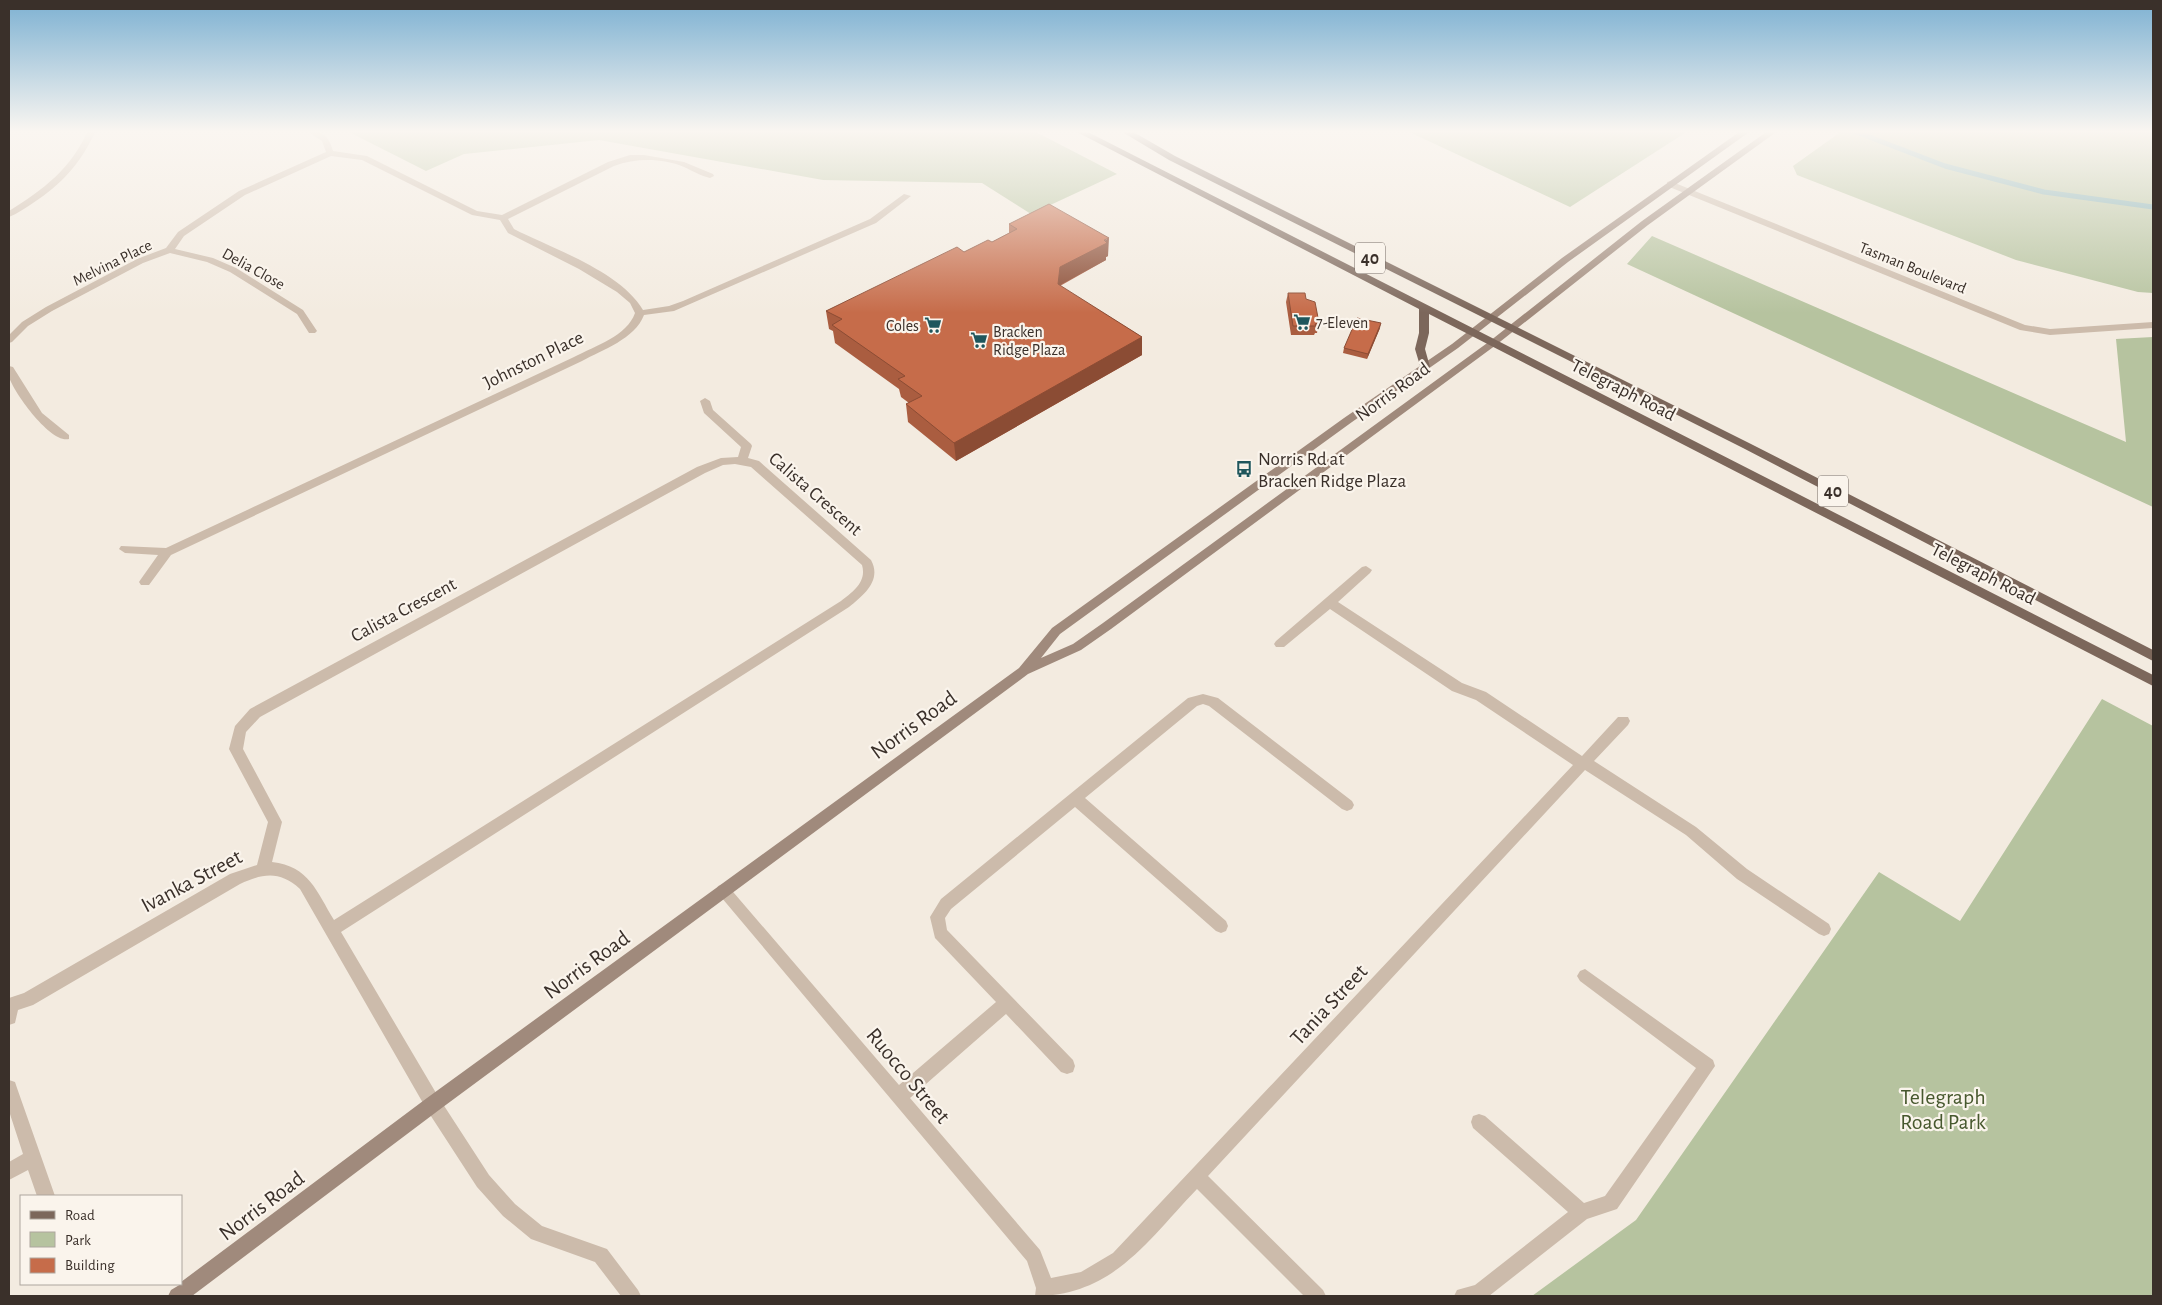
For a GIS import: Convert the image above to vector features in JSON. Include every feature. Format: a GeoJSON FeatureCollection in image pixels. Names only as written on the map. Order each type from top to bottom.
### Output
{"type":"FeatureCollection","features":[{"type":"Feature","properties":{"kind":"main road","name":"Telegraph Road"},"geometry":{"type":"LineString","coordinates":[[1196,191],[2153,681]]}},
{"type":"Feature","properties":{"kind":"main road","name":"Telegraph Road"},"geometry":{"type":"LineString","coordinates":[[1236,191],[1491,317],[2153,656]]}},
{"type":"Feature","properties":{"kind":"main road","name":"Norris Road"},"geometry":{"type":"LineString","coordinates":[[1024,671],[1056,631],[1425,367],[1565,260],[1660,191]]}},
{"type":"Feature","properties":{"kind":"main road","name":"Norris Road"},"geometry":{"type":"LineString","coordinates":[[177,1296],[433,1104],[1024,671],[1077,647],[1107,626],[1493,343],[1645,223],[1690,192]]}},
{"type":"Feature","properties":{"kind":"main road"},"geometry":{"type":"LineString","coordinates":[[1424,308],[1424,333],[1420,349],[1425,367]]}},
{"type":"Feature","properties":{"kind":"street"},"geometry":{"type":"LineString","coordinates":[[9,214],[44,191]]}},
{"type":"Feature","properties":{"kind":"street","name":"Melvina Place"},"geometry":{"type":"LineString","coordinates":[[9,340],[25,324],[49,309],[140,261],[169,250],[180,234],[221,205],[246,191]]}},
{"type":"Feature","properties":{"kind":"street"},"geometry":{"type":"LineString","coordinates":[[430,191],[474,213],[503,218],[557,191]]}},
{"type":"Feature","properties":{"kind":"street","name":"Tasman Boulevard"},"geometry":{"type":"LineString","coordinates":[[1690,192],[2023,328],[2050,332],[2153,325]]}},
{"type":"Feature","properties":{"kind":"street"},"geometry":{"type":"LineString","coordinates":[[503,218],[511,231],[603,279],[633,302],[640,314],[671,309],[695,300],[873,221],[907,196]]}},
{"type":"Feature","properties":{"kind":"street","name":"Delia Close"},"geometry":{"type":"LineString","coordinates":[[169,250],[210,260],[233,270],[300,312],[312,331]]}},
{"type":"Feature","properties":{"kind":"street","name":"Johnston Place"},"geometry":{"type":"LineString","coordinates":[[145,582],[167,552],[564,366],[628,331],[637,323],[640,314]]}},
{"type":"Feature","properties":{"kind":"street"},"geometry":{"type":"LineString","coordinates":[[9,369],[36,414],[49,427],[65,437]]}},
{"type":"Feature","properties":{"kind":"street"},"geometry":{"type":"LineString","coordinates":[[706,401],[708,411],[747,446],[742,460]]}},
{"type":"Feature","properties":{"kind":"street","name":"Calista Crescent"},"geometry":{"type":"LineString","coordinates":[[263,868],[275,822],[238,757],[236,748],[240,730],[255,713],[701,470],[725,460],[742,460],[760,468],[867,562],[870,576],[862,590],[845,604],[333,929]]}},
{"type":"Feature","properties":{"kind":"street","name":"Johnston Place"},"geometry":{"type":"LineString","coordinates":[[125,549],[167,552]]}},
{"type":"Feature","properties":{"kind":"street"},"geometry":{"type":"LineString","coordinates":[[1280,644],[1366,570]]}},
{"type":"Feature","properties":{"kind":"street"},"geometry":{"type":"LineString","coordinates":[[1330,602],[1457,686],[1482,696],[1691,831],[1742,874],[1824,929]]}},
{"type":"Feature","properties":{"kind":"street"},"geometry":{"type":"LineString","coordinates":[[1066,1066],[940,933],[937,916],[946,904],[1193,702],[1203,699],[1214,702],[1348,805]]}},
{"type":"Feature","properties":{"kind":"street","name":"Tania Street"},"geometry":{"type":"LineString","coordinates":[[1044,1292],[1084,1280],[1119,1260],[1624,721]]}},
{"type":"Feature","properties":{"kind":"street"},"geometry":{"type":"LineString","coordinates":[[1075,798],[1221,926]]}},
{"type":"Feature","properties":{"kind":"street","name":"Ivanka Street"},"geometry":{"type":"LineString","coordinates":[[10,1009],[235,879],[263,868],[276,868],[297,876],[305,884],[333,929],[433,1104],[483,1181],[509,1210],[536,1232],[601,1255],[632,1296]]}},
{"type":"Feature","properties":{"kind":"street","name":"Ruocco Street"},"geometry":{"type":"LineString","coordinates":[[723,892],[1034,1256],[1044,1292]]}},
{"type":"Feature","properties":{"kind":"street"},"geometry":{"type":"LineString","coordinates":[[1463,1296],[1478,1293],[1582,1212],[1611,1203],[1707,1066],[1585,976]]}},
{"type":"Feature","properties":{"kind":"street"},"geometry":{"type":"LineString","coordinates":[[898,1097],[1007,1003]]}},
{"type":"Feature","properties":{"kind":"street"},"geometry":{"type":"LineString","coordinates":[[9,1088],[46,1195]]}},
{"type":"Feature","properties":{"kind":"street"},"geometry":{"type":"LineString","coordinates":[[1479,1122],[1582,1212]]}},
{"type":"Feature","properties":{"kind":"street"},"geometry":{"type":"LineString","coordinates":[[9,1172],[32,1157]]}},
{"type":"Feature","properties":{"kind":"street"},"geometry":{"type":"LineString","coordinates":[[1197,1177],[1317,1296]]}},
{"type":"Feature","properties":{"kind":"green space"},"geometry":{"type":"Polygon","coordinates":[[[994,191],[1081,191],[1031,214],[994,191]]]}},
{"type":"Feature","properties":{"kind":"green space"},"geometry":{"type":"Polygon","coordinates":[[[1535,191],[1595,191],[1570,207],[1535,191]]]}},
{"type":"Feature","properties":{"kind":"green space"},"geometry":{"type":"Polygon","coordinates":[[[1838,191],[2153,191],[2153,293],[2138,292],[2016,260],[1838,191]]]}},
{"type":"Feature","properties":{"kind":"green space"},"geometry":{"type":"Polygon","coordinates":[[[1652,236],[2126,442],[2116,339],[2153,337],[2153,507],[1627,264],[1652,236]]]}},
{"type":"Feature","properties":{"kind":"green space","name":"Telegraph Road Park"},"geometry":{"type":"Polygon","coordinates":[[[2102,699],[2153,726],[2153,1296],[1532,1296],[1636,1220],[1879,872],[1960,921],[2102,699]]]}},
{"type":"Feature","properties":{"kind":"building","name":"Bracken Ridge Plaza"},"geometry":{"type":"Polygon","coordinates":[[[1049,204],[1109,238],[1104,240],[1107,243],[1060,267],[1058,284],[1142,337],[954,443],[906,404],[922,396],[898,379],[905,376],[832,325],[842,319],[826,311],[957,247],[964,252],[988,240],[992,242],[1017,229],[1009,224],[1049,204]]]}},
{"type":"Feature","properties":{"kind":"building"},"geometry":{"type":"Polygon","coordinates":[[[1288,293],[1305,293],[1306,299],[1315,302],[1319,323],[1315,324],[1316,326],[1293,326],[1288,293]]]}},
{"type":"Feature","properties":{"kind":"building"},"geometry":{"type":"Polygon","coordinates":[[[1357,318],[1381,323],[1368,354],[1344,348],[1357,318]]]}},
{"type":"Feature","properties":{"kind":"waterway"},"geometry":{"type":"LineString","coordinates":[[2040,191],[2153,207]]}},
{"type":"Feature","properties":{"kind":"place","name":"7-Eleven"},"geometry":{"type":"Point","coordinates":[1302,322]}},
{"type":"Feature","properties":{"kind":"place","name":"Coles"},"geometry":{"type":"Point","coordinates":[933,325]}},
{"type":"Feature","properties":{"kind":"place","name":"Bracken Ridge Plaza"},"geometry":{"type":"Point","coordinates":[979,340]}},
{"type":"Feature","properties":{"kind":"place","name":"Norris Rd at Bracken Ridge Plaza"},"geometry":{"type":"Point","coordinates":[1244,469]}}]}
